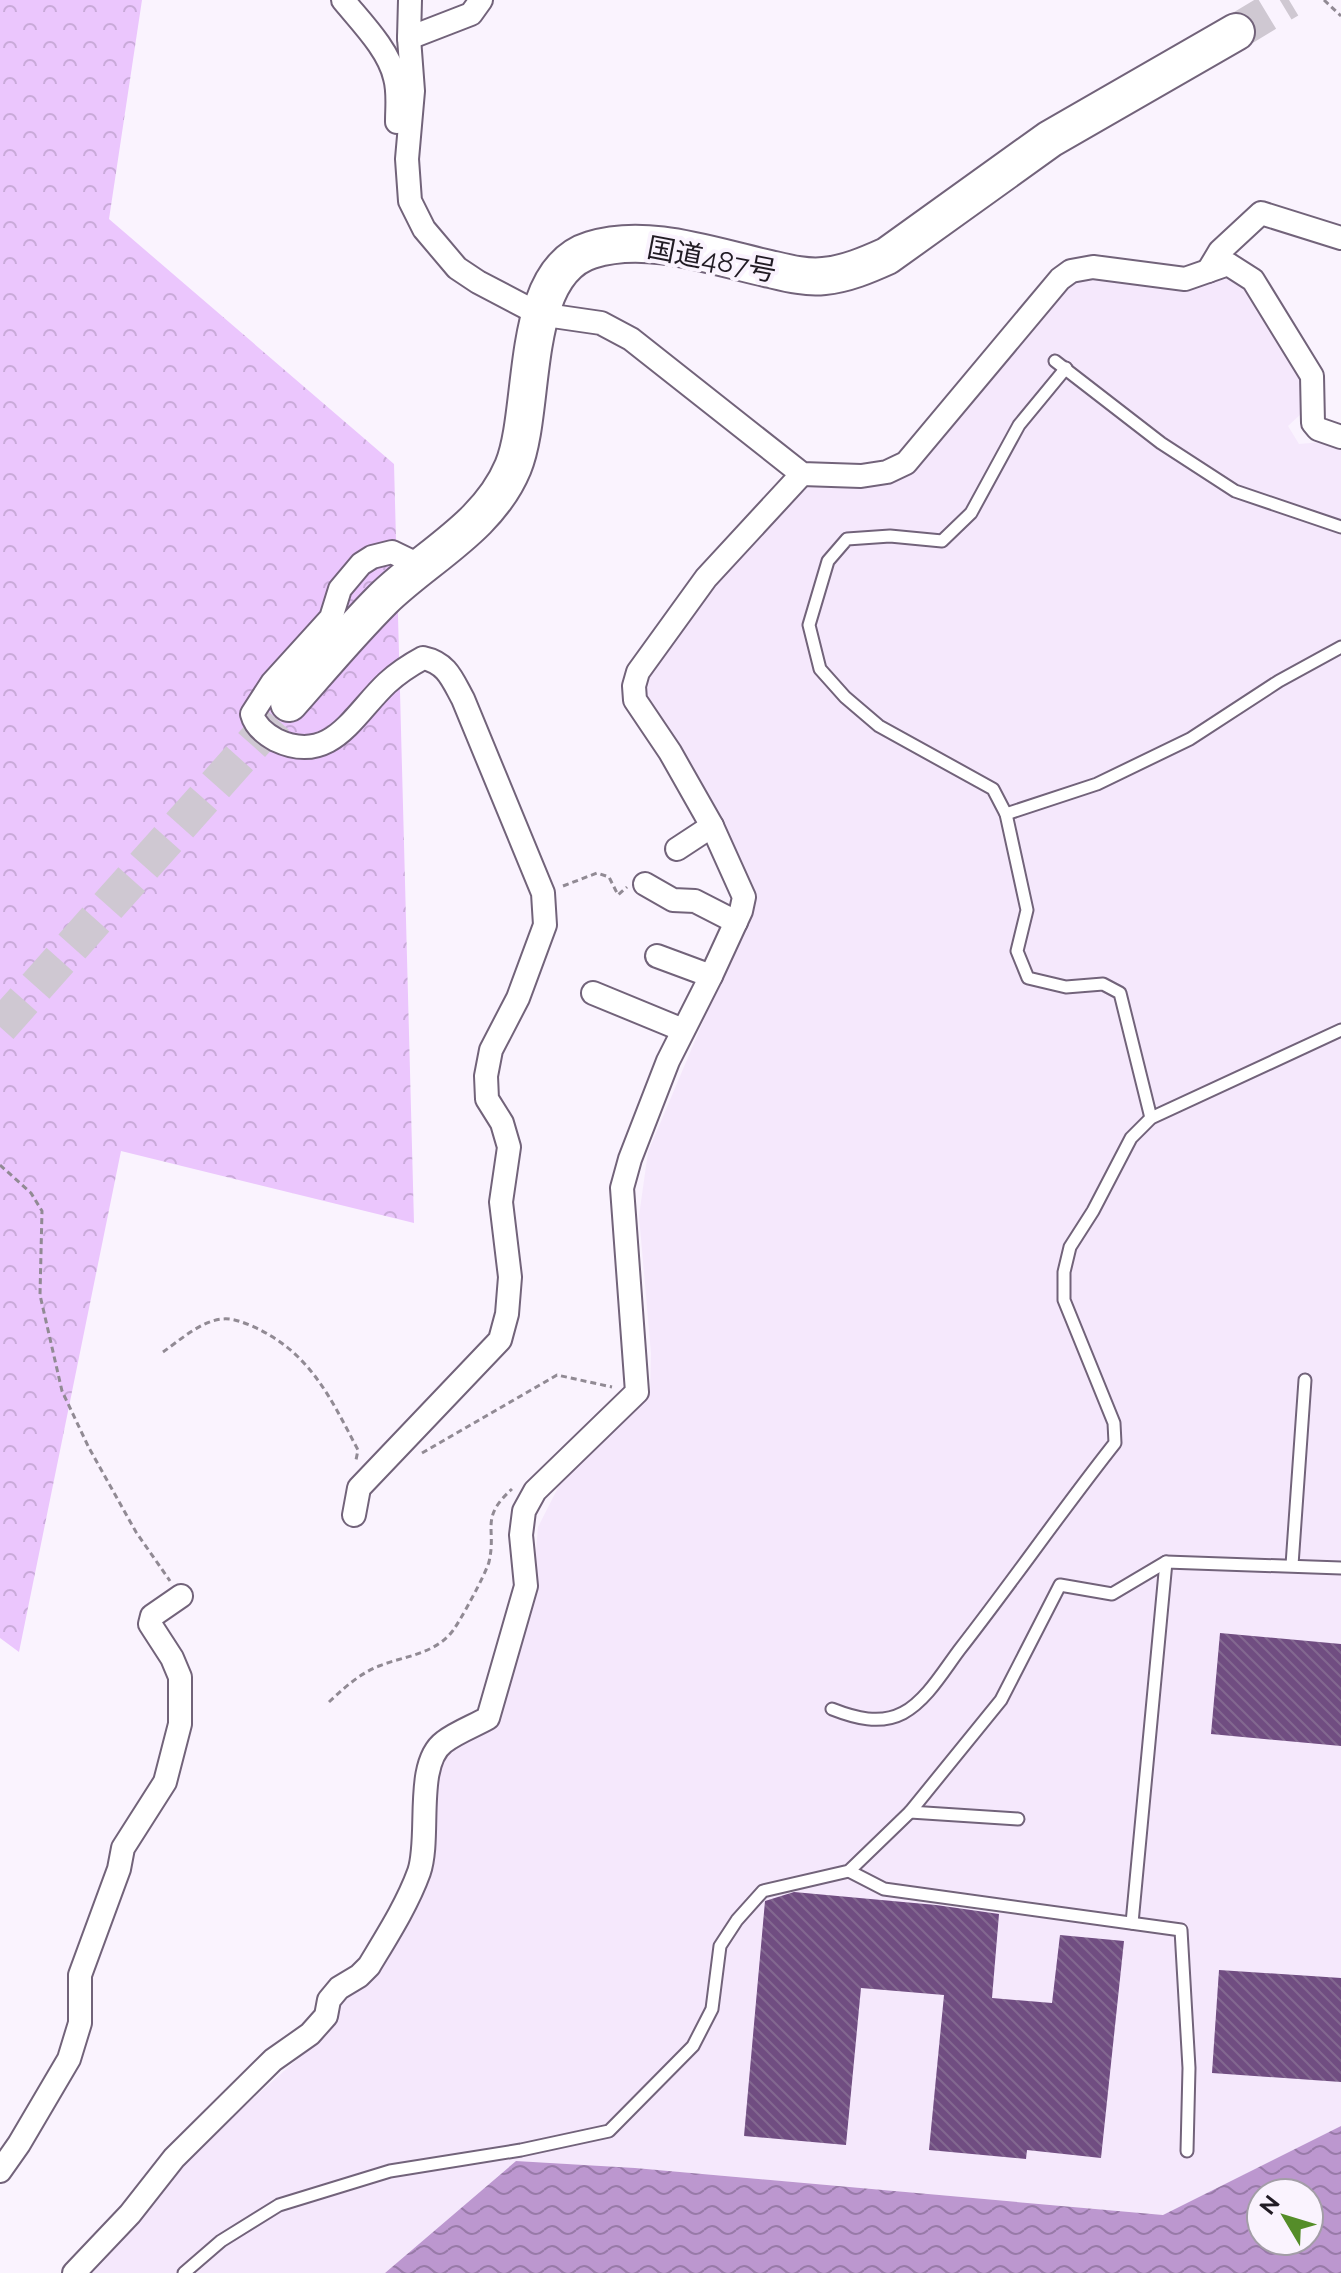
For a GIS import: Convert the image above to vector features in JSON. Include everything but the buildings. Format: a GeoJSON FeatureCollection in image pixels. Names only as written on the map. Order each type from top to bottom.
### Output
{"type":"FeatureCollection","features":[{"type":"Feature","properties":{"kind":"highway","name":"国道487号"},"geometry":{"type":"LineString","coordinates":[[289,703],[383,599],[473,525],[496,499],[513,467],[524,432],[539,314],[556,279],[571,262],[587,251],[628,244],[661,246],[797,275],[823,276],[861,268],[887,256],[1050,139],[1236,32]]}},
{"type":"Feature","properties":{"kind":"street"},"geometry":{"type":"LineString","coordinates":[[343,0],[386,57],[395,75],[398,93],[397,141],[402,156],[407,159]]}},
{"type":"Feature","properties":{"kind":"street"},"geometry":{"type":"LineString","coordinates":[[410,0],[413,91],[407,159],[410,201],[424,229],[457,268],[478,282],[539,314],[601,323],[631,339],[802,474],[861,476],[887,472],[906,463],[1060,279],[1071,271],[1093,267],[1185,279],[1228,264],[1253,280],[1312,376],[1313,423],[1318,429],[1341,437]]}},
{"type":"Feature","properties":{"kind":"street"},"geometry":{"type":"LineString","coordinates":[[409,38],[471,14],[481,0]]}},
{"type":"Feature","properties":{"kind":"street"},"geometry":{"type":"LineString","coordinates":[[1208,271],[1220,251],[1261,213],[1341,238]]}},
{"type":"Feature","properties":{"kind":"street"},"geometry":{"type":"LineString","coordinates":[[74,2273],[130,2214],[174,2158],[273,2060],[310,2034],[326,2016],[329,2000],[339,1988],[369,1966],[420,1870],[427,1771],[432,1754],[443,1743],[488,1718],[526,1586],[521,1535],[524,1511],[535,1491],[637,1392],[622,1188],[646,1117],[683,1030],[736,922],[744,897],[712,826],[670,752],[635,700],[634,686],[638,672],[706,578],[802,474]]}},
{"type":"Feature","properties":{"kind":"street"},"geometry":{"type":"LineString","coordinates":[[354,1515],[359,1488],[500,1340],[507,1314],[510,1277],[501,1202],[509,1147],[502,1123],[487,1099],[486,1076],[491,1050],[518,998],[545,925],[543,893],[463,699],[449,673],[437,661],[423,658],[407,667],[386,684],[340,734],[319,746],[296,748],[273,738],[254,724],[252,714],[272,683],[331,618],[340,589],[361,564],[372,557],[392,552],[421,566]]}},
{"type":"Feature","properties":{"kind":"street"},"geometry":{"type":"LineString","coordinates":[[677,849],[712,826]]}},
{"type":"Feature","properties":{"kind":"street"},"geometry":{"type":"LineString","coordinates":[[645,884],[673,900],[695,901],[736,922]]}},
{"type":"Feature","properties":{"kind":"street"},"geometry":{"type":"LineString","coordinates":[[657,956],[711,976]]}},
{"type":"Feature","properties":{"kind":"street"},"geometry":{"type":"LineString","coordinates":[[593,993],[683,1030]]}},
{"type":"Feature","properties":{"kind":"street"},"geometry":{"type":"LineString","coordinates":[[0,2171],[69,2059],[80,2023],[80,1975],[119,1869],[123,1848],[165,1782],[180,1724],[180,1677],[150,1624],[152,1616],[181,1596]]}},
{"type":"Feature","properties":{"kind":"lane"},"geometry":{"type":"LineString","coordinates":[[1151,1118],[1120,993],[1103,984],[1066,987],[1028,978],[1017,951],[1027,910],[1006,814],[993,789],[879,726],[845,697],[820,669],[809,625],[828,561],[847,539],[890,536],[942,541],[971,513],[1019,425],[1060,364],[1161,443],[1235,491],[1341,527]]}},
{"type":"Feature","properties":{"kind":"lane"},"geometry":{"type":"LineString","coordinates":[[1006,814],[1097,784],[1190,739],[1279,681],[1341,647]]}},
{"type":"Feature","properties":{"kind":"lane"},"geometry":{"type":"LineString","coordinates":[[832,1709],[853,1717],[878,1720],[904,1712],[927,1692],[1115,1443],[1114,1423],[1064,1300],[1064,1272],[1070,1247],[1093,1211],[1131,1138],[1151,1118],[1341,1030]]}},
{"type":"Feature","properties":{"kind":"lane"},"geometry":{"type":"LineString","coordinates":[[1292,1565],[1305,1380]]}},
{"type":"Feature","properties":{"kind":"lane"},"geometry":{"type":"LineString","coordinates":[[1132,1923],[1166,1562]]}},
{"type":"Feature","properties":{"kind":"lane"},"geometry":{"type":"LineString","coordinates":[[184,2273],[221,2241],[279,2205],[390,2171],[521,2150],[609,2131],[693,2046],[712,2009],[720,1946],[737,1920],[763,1891],[849,1871],[910,1812],[1001,1700],[1060,1585],[1112,1594],[1166,1562],[1341,1568]]}},
{"type":"Feature","properties":{"kind":"lane"},"geometry":{"type":"LineString","coordinates":[[910,1812],[1018,1819]]}},
{"type":"Feature","properties":{"kind":"lane"},"geometry":{"type":"LineString","coordinates":[[849,1871],[884,1889],[1181,1930],[1189,2068],[1187,2151]]}},
{"type":"Feature","properties":{"kind":"path"},"geometry":{"type":"LineString","coordinates":[[1324,0],[1341,16]]}},
{"type":"Feature","properties":{"kind":"path"},"geometry":{"type":"LineString","coordinates":[[543,893],[597,873],[609,877],[618,895],[633,882],[645,884]]}},
{"type":"Feature","properties":{"kind":"path"},"geometry":{"type":"LineString","coordinates":[[0,1165],[31,1193],[42,1211],[40,1295],[62,1391],[89,1448],[136,1532],[181,1596]]}},
{"type":"Feature","properties":{"kind":"path"},"geometry":{"type":"LineString","coordinates":[[163,1352],[197,1329],[220,1319],[236,1320],[260,1330],[303,1359],[325,1388],[358,1450],[355,1465]]}},
{"type":"Feature","properties":{"kind":"path"},"geometry":{"type":"LineString","coordinates":[[414,1458],[557,1375],[637,1392]]}},
{"type":"Feature","properties":{"kind":"path"},"geometry":{"type":"LineString","coordinates":[[329,1702],[355,1679],[378,1666],[413,1657],[449,1635],[487,1569],[490,1557],[489,1520],[495,1507],[512,1489]]}},
{"type":"Feature","properties":{"kind":"shaded area"},"geometry":{"type":"Polygon","coordinates":[[[1227,273],[1245,285],[1301,376],[1305,393],[1302,413],[1288,426],[1299,444],[1321,442],[1341,446],[1341,2126],[1163,2215],[635,2168],[516,2161],[385,2273],[88,2273],[107,2247],[210,2137],[319,2040],[345,1996],[370,1979],[396,1943],[426,1873],[436,1810],[435,1773],[446,1751],[496,1720],[533,1587],[538,1527],[567,1470],[650,1394],[651,1353],[639,1216],[648,1152],[754,901],[647,709],[643,681],[714,580],[802,482],[873,483],[1066,280],[1094,276],[1227,273]]]}},
{"type":"Feature","properties":{"kind":"green space"},"geometry":{"type":"Polygon","coordinates":[[[0,0],[142,0],[109,219],[394,464],[414,1223],[121,1151],[19,1652],[0,1638],[0,0]]]}},
{"type":"Feature","properties":{"kind":"water"},"geometry":{"type":"Polygon","coordinates":[[[1341,2126],[1341,2273],[385,2273],[516,2161],[635,2168],[1163,2215],[1341,2126]]]}},
{"type":"Feature","properties":{"kind":"tunnel"},"geometry":{"type":"LineString","coordinates":[[1236,32],[1289,0]]}},
{"type":"Feature","properties":{"kind":"tunnel"},"geometry":{"type":"LineString","coordinates":[[0,1027],[289,703]]}}]}
